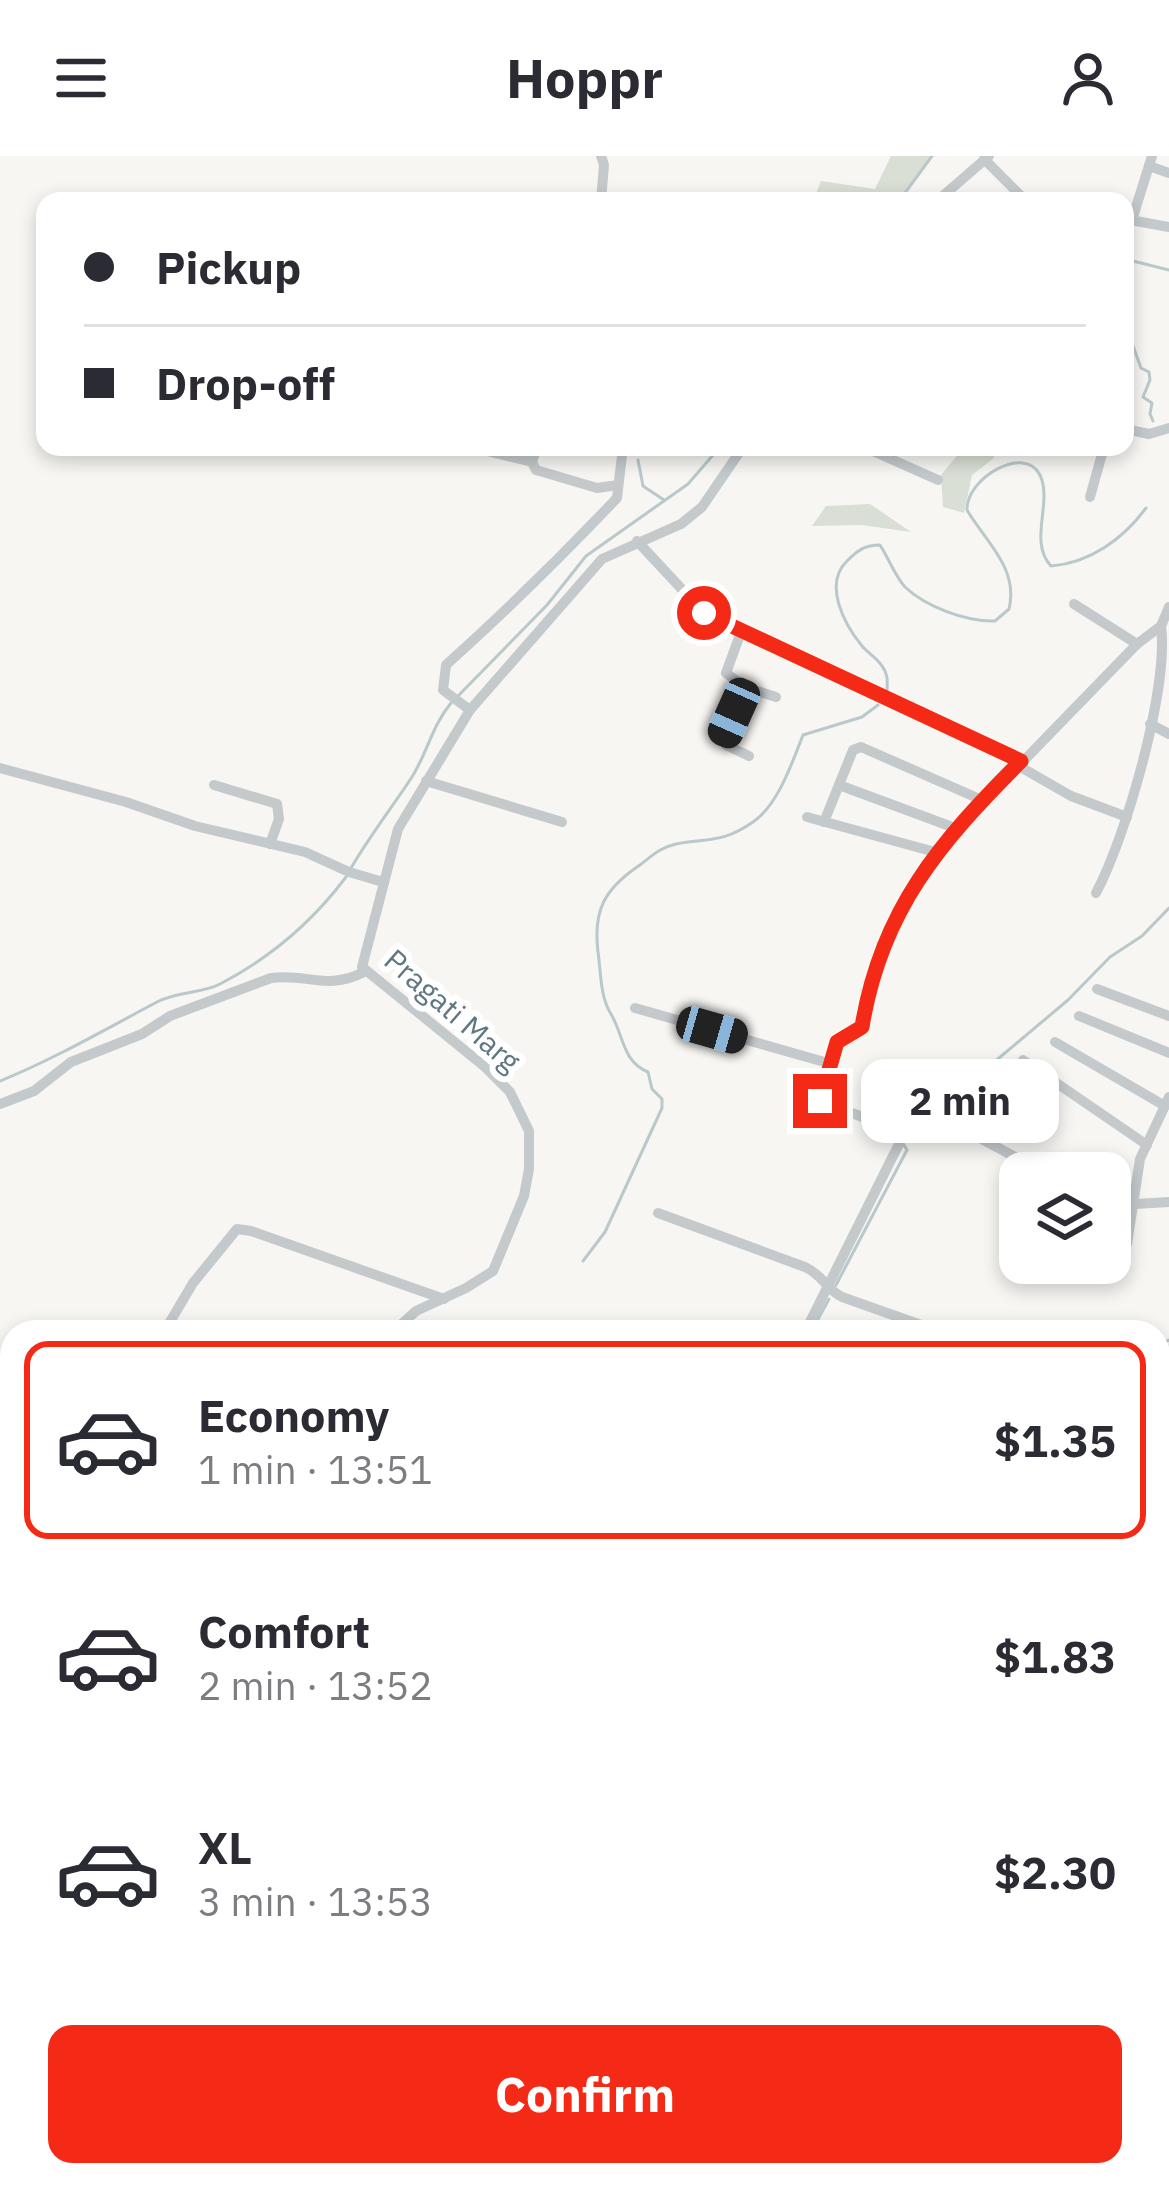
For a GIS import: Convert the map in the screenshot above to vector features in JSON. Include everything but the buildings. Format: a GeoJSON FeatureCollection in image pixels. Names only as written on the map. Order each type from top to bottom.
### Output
{"type":"FeatureCollection","features":[{"type":"Feature","properties":{"kind":"street"},"geometry":{"type":"LineString","coordinates":[[602,156],[602,192]]}},
{"type":"Feature","properties":{"kind":"street"},"geometry":{"type":"LineString","coordinates":[[947,192],[986,158],[1018,192]]}},
{"type":"Feature","properties":{"kind":"street"},"geometry":{"type":"LineString","coordinates":[[1134,203],[1150,161],[1169,173]]}},
{"type":"Feature","properties":{"kind":"street"},"geometry":{"type":"LineString","coordinates":[[1134,220],[1169,227]]}},
{"type":"Feature","properties":{"kind":"street"},"geometry":{"type":"LineString","coordinates":[[1134,431],[1149,434],[1169,428]]}},
{"type":"Feature","properties":{"kind":"street"},"geometry":{"type":"LineString","coordinates":[[509,456],[532,462]]}},
{"type":"Feature","properties":{"kind":"street"},"geometry":{"type":"LineString","coordinates":[[534,456],[536,470],[597,488],[619,484]]}},
{"type":"Feature","properties":{"kind":"street"},"geometry":{"type":"LineString","coordinates":[[470,710],[443,689],[446,665],[555,564],[617,498],[621,456]]}},
{"type":"Feature","properties":{"kind":"street","name":"Pragati Marg"},"geometry":{"type":"LineString","coordinates":[[406,1320],[493,1270],[524,1196],[530,1168],[529,1131],[510,1092],[364,972],[362,964],[398,829],[470,710],[602,559],[681,524],[702,507],[737,456]]}},
{"type":"Feature","properties":{"kind":"street"},"geometry":{"type":"LineString","coordinates":[[884,456],[938,480]]}},
{"type":"Feature","properties":{"kind":"street"},"geometry":{"type":"LineString","coordinates":[[1090,497],[1101,456]]}},
{"type":"Feature","properties":{"kind":"street"},"geometry":{"type":"LineString","coordinates":[[637,541],[704,613],[1019,763],[1071,796],[1127,817]]}},
{"type":"Feature","properties":{"kind":"street"},"geometry":{"type":"LineString","coordinates":[[1074,604],[1137,644]]}},
{"type":"Feature","properties":{"kind":"street"},"geometry":{"type":"LineString","coordinates":[[812,1320],[901,1140],[897,1130],[820,1101],[828,1063],[839,1040],[862,1027],[869,984],[901,910],[935,852],[956,828],[1137,644],[1161,626],[1169,607]]}},
{"type":"Feature","properties":{"kind":"street"},"geometry":{"type":"LineString","coordinates":[[1096,893],[1127,817],[1150,724],[1165,652],[1161,626]]}},
{"type":"Feature","properties":{"kind":"street"},"geometry":{"type":"LineString","coordinates":[[741,632],[726,674],[776,697]]}},
{"type":"Feature","properties":{"kind":"street"},"geometry":{"type":"LineString","coordinates":[[745,686],[722,739],[726,746],[749,756]]}},
{"type":"Feature","properties":{"kind":"street"},"geometry":{"type":"LineString","coordinates":[[1150,724],[1169,734]]}},
{"type":"Feature","properties":{"kind":"street"},"geometry":{"type":"LineString","coordinates":[[824,822],[853,750],[861,747],[982,800]]}},
{"type":"Feature","properties":{"kind":"street"},"geometry":{"type":"LineString","coordinates":[[0,768],[195,826],[305,852],[383,882]]}},
{"type":"Feature","properties":{"kind":"street"},"geometry":{"type":"LineString","coordinates":[[426,781],[562,823]]}},
{"type":"Feature","properties":{"kind":"street"},"geometry":{"type":"LineString","coordinates":[[214,785],[277,804],[279,819],[270,844]]}},
{"type":"Feature","properties":{"kind":"street"},"geometry":{"type":"LineString","coordinates":[[839,785],[956,828]]}},
{"type":"Feature","properties":{"kind":"street"},"geometry":{"type":"LineString","coordinates":[[807,817],[935,852]]}},
{"type":"Feature","properties":{"kind":"street"},"geometry":{"type":"LineString","coordinates":[[0,1104],[34,1090],[71,1062],[142,1034],[170,1016],[271,978],[336,983],[364,972]]}},
{"type":"Feature","properties":{"kind":"street"},"geometry":{"type":"LineString","coordinates":[[1097,988],[1169,1016]]}},
{"type":"Feature","properties":{"kind":"street"},"geometry":{"type":"LineString","coordinates":[[635,1008],[828,1063]]}},
{"type":"Feature","properties":{"kind":"street"},"geometry":{"type":"LineString","coordinates":[[1079,1016],[1169,1053]]}},
{"type":"Feature","properties":{"kind":"street"},"geometry":{"type":"LineString","coordinates":[[1055,1042],[1167,1102],[1164,1120],[1140,1159],[1131,1224]]}},
{"type":"Feature","properties":{"kind":"street"},"geometry":{"type":"LineString","coordinates":[[1023,1060],[1147,1145]]}},
{"type":"Feature","properties":{"kind":"street"},"geometry":{"type":"LineString","coordinates":[[939,1116],[1007,1152]]}},
{"type":"Feature","properties":{"kind":"street"},"geometry":{"type":"LineString","coordinates":[[1131,1203],[1169,1202]]}},
{"type":"Feature","properties":{"kind":"street"},"geometry":{"type":"LineString","coordinates":[[658,1213],[805,1267],[821,1274],[830,1291],[842,1298],[906,1320]]}},
{"type":"Feature","properties":{"kind":"street"},"geometry":{"type":"LineString","coordinates":[[171,1320],[193,1283],[237,1229],[444,1299]]}},
{"type":"Feature","properties":{"kind":"shaded area"},"geometry":{"type":"Polygon","coordinates":[[[891,156],[932,156],[906,192],[817,192],[821,181],[875,189],[891,156]]]}},
{"type":"Feature","properties":{"kind":"shaded area"},"geometry":{"type":"Polygon","coordinates":[[[957,456],[994,456],[972,475],[964,513],[943,507],[941,475],[957,456]]]}},
{"type":"Feature","properties":{"kind":"shaded area"},"geometry":{"type":"Polygon","coordinates":[[[870,504],[911,532],[862,525],[812,526],[826,506],[870,504]]]}},
{"type":"Feature","properties":{"kind":"waterway"},"geometry":{"type":"LineString","coordinates":[[906,192],[932,156]]}},
{"type":"Feature","properties":{"kind":"waterway"},"geometry":{"type":"LineString","coordinates":[[1134,261],[1169,270]]}},
{"type":"Feature","properties":{"kind":"waterway"},"geometry":{"type":"LineString","coordinates":[[1134,349],[1141,368],[1149,372],[1143,397],[1152,403],[1153,421]]}},
{"type":"Feature","properties":{"kind":"waterway"},"geometry":{"type":"LineString","coordinates":[[458,696],[547,605],[586,556],[688,484],[712,456]]}},
{"type":"Feature","properties":{"kind":"waterway"},"geometry":{"type":"LineString","coordinates":[[638,460],[643,486],[664,500]]}},
{"type":"Feature","properties":{"kind":"waterway"},"geometry":{"type":"LineString","coordinates":[[887,693],[884,669],[855,637],[836,592],[840,570],[858,551],[880,545],[901,583],[914,594],[960,616],[995,621],[1009,609],[1009,581],[967,510],[969,498],[986,477],[1022,463],[1033,466],[1040,475],[1044,498],[1041,545],[1051,566],[1104,548],[1146,508]]}},
{"type":"Feature","properties":{"kind":"waterway"},"geometry":{"type":"LineString","coordinates":[[351,868],[416,770],[451,703]]}},
{"type":"Feature","properties":{"kind":"waterway"},"geometry":{"type":"LineString","coordinates":[[583,1261],[605,1232],[662,1108],[648,1072],[628,1055],[605,1000],[597,938],[603,903],[616,884],[659,851],[724,837],[753,822],[777,794],[803,735],[862,717],[878,705]]}},
{"type":"Feature","properties":{"kind":"waterway"},"geometry":{"type":"LineString","coordinates":[[0,1081],[165,998],[213,987],[238,974],[289,937],[346,877]]}},
{"type":"Feature","properties":{"kind":"waterway"},"geometry":{"type":"LineString","coordinates":[[904,1138],[1169,908]]}},
{"type":"Feature","properties":{"kind":"waterway"},"geometry":{"type":"LineString","coordinates":[[836,1285],[907,1150],[904,1145]]}},
{"type":"Feature","properties":{"kind":"waterway"},"geometry":{"type":"LineString","coordinates":[[818,1320],[829,1299]]}},
{"type":"Feature","properties":{"kind":"route"},"geometry":{"type":"LineString","coordinates":[[704,613],[1021,761],[935,852],[901,910],[869,984],[862,1027],[837,1042],[820,1101]]}}]}
